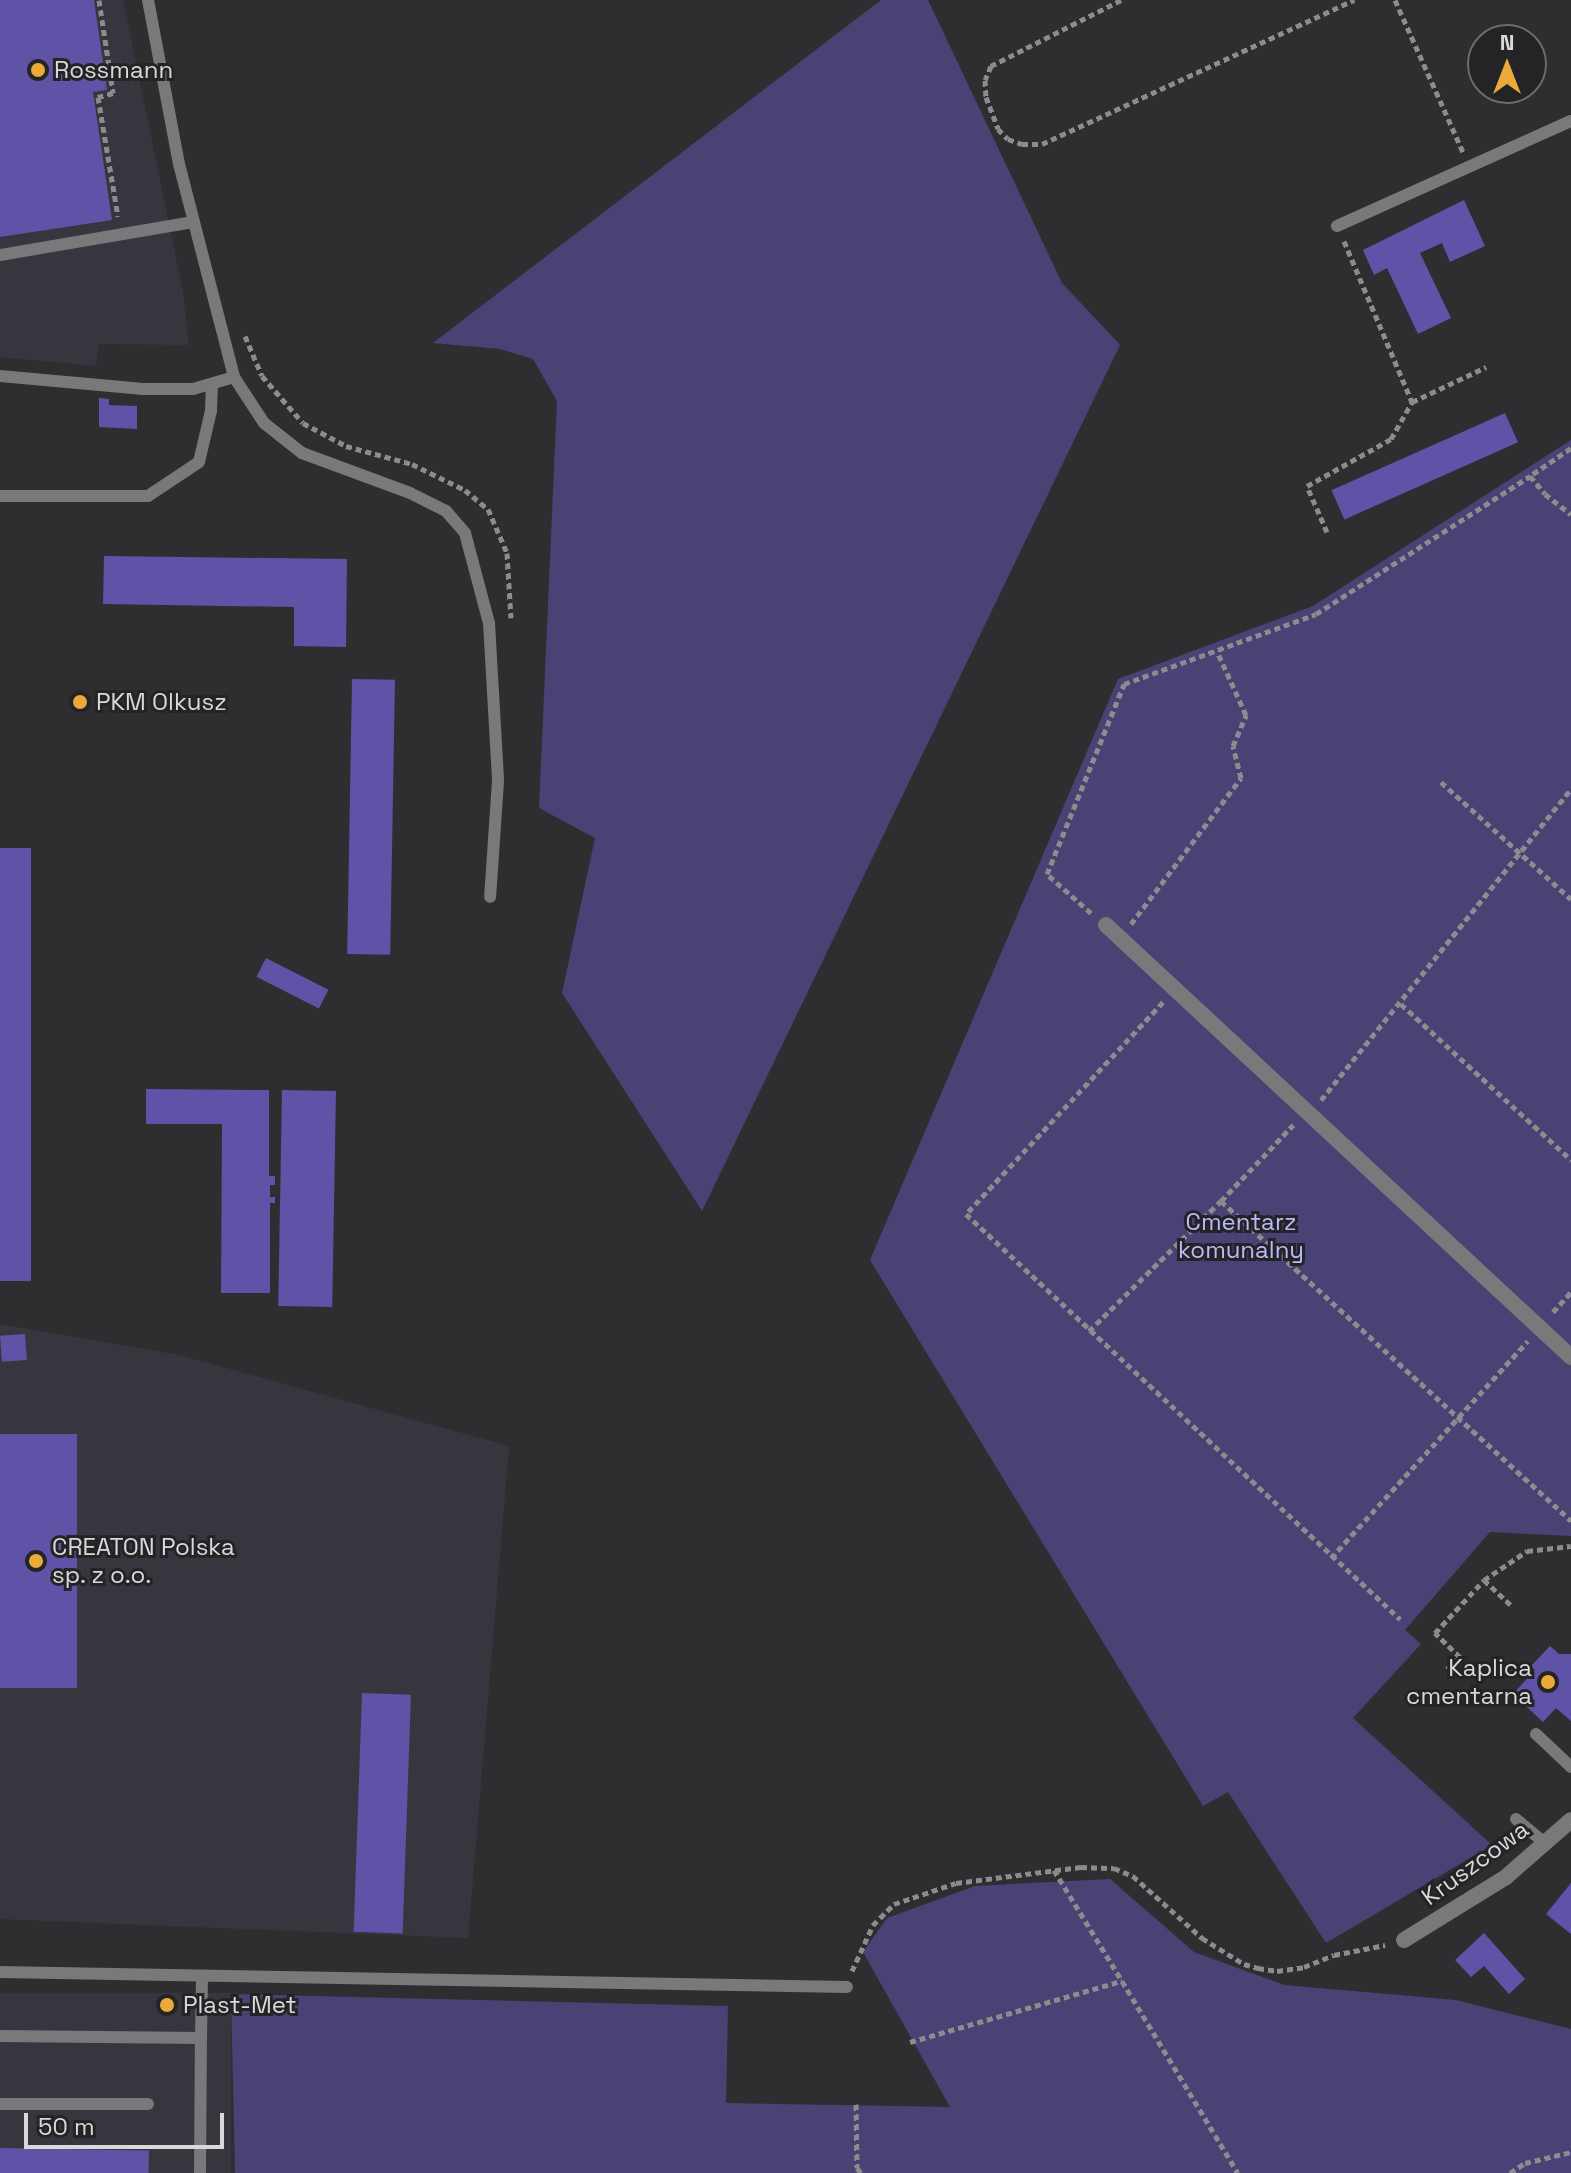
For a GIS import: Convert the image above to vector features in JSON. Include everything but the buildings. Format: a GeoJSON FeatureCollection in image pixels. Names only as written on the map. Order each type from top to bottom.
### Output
{"type":"FeatureCollection","features":[{"type":"Feature","properties":{"kind":"street"},"geometry":{"type":"LineString","coordinates":[[1106,925],[1571,1357]]}},
{"type":"Feature","properties":{"kind":"street","name":"Kruszcowa"},"geometry":{"type":"LineString","coordinates":[[1404,1940],[1506,1877],[1571,1820]]}},
{"type":"Feature","properties":{"kind":"lane"},"geometry":{"type":"LineString","coordinates":[[148,0],[193,222],[234,377],[264,423],[302,453],[410,493],[446,511],[465,533],[489,623],[498,781],[490,897]]}},
{"type":"Feature","properties":{"kind":"lane"},"geometry":{"type":"LineString","coordinates":[[1337,226],[1469,164],[1571,121]]}},
{"type":"Feature","properties":{"kind":"lane"},"geometry":{"type":"LineString","coordinates":[[0,255],[193,222]]}},
{"type":"Feature","properties":{"kind":"lane"},"geometry":{"type":"LineString","coordinates":[[0,376],[143,389],[212,387],[234,377]]}},
{"type":"Feature","properties":{"kind":"lane"},"geometry":{"type":"LineString","coordinates":[[0,496],[148,496],[199,462],[211,411],[212,387]]}},
{"type":"Feature","properties":{"kind":"lane"},"geometry":{"type":"LineString","coordinates":[[1536,1734],[1571,1767]]}},
{"type":"Feature","properties":{"kind":"lane"},"geometry":{"type":"LineString","coordinates":[[1516,1819],[1545,1843]]}},
{"type":"Feature","properties":{"kind":"lane"},"geometry":{"type":"LineString","coordinates":[[0,1972],[716,1988],[847,1987]]}},
{"type":"Feature","properties":{"kind":"lane"},"geometry":{"type":"LineString","coordinates":[[200,2173],[202,1976]]}},
{"type":"Feature","properties":{"kind":"lane"},"geometry":{"type":"LineString","coordinates":[[0,2036],[201,2038]]}},
{"type":"Feature","properties":{"kind":"lane"},"geometry":{"type":"LineString","coordinates":[[0,2104],[148,2104]]}},
{"type":"Feature","properties":{"kind":"path"},"geometry":{"type":"LineString","coordinates":[[99,0],[113,93],[98,97],[119,224]]}},
{"type":"Feature","properties":{"kind":"path"},"geometry":{"type":"LineString","coordinates":[[1121,0],[991,66],[985,80],[986,97],[998,129],[1008,139],[1022,144],[1042,144],[1354,0]]}},
{"type":"Feature","properties":{"kind":"path"},"geometry":{"type":"LineString","coordinates":[[1395,0],[1469,164]]}},
{"type":"Feature","properties":{"kind":"path"},"geometry":{"type":"LineString","coordinates":[[1337,226],[1412,402]]}},
{"type":"Feature","properties":{"kind":"path"},"geometry":{"type":"LineString","coordinates":[[244,333],[262,376],[303,423],[346,446],[412,464],[465,490],[488,509],[507,553],[511,618]]}},
{"type":"Feature","properties":{"kind":"path"},"geometry":{"type":"LineString","coordinates":[[1327,532],[1307,486],[1391,439],[1412,402],[1486,367]]}},
{"type":"Feature","properties":{"kind":"path"},"geometry":{"type":"LineString","coordinates":[[1106,925],[1047,874],[1124,684],[1316,614],[1571,448]]}},
{"type":"Feature","properties":{"kind":"path"},"geometry":{"type":"LineString","coordinates":[[1530,476],[1571,514]]}},
{"type":"Feature","properties":{"kind":"path"},"geometry":{"type":"LineString","coordinates":[[1120,938],[1241,778],[1233,746],[1246,715],[1217,651]]}},
{"type":"Feature","properties":{"kind":"path"},"geometry":{"type":"LineString","coordinates":[[1441,782],[1571,899]]}},
{"type":"Feature","properties":{"kind":"path"},"geometry":{"type":"LineString","coordinates":[[1089,1331],[1221,1201],[1305,1111],[1317,1105],[1523,854],[1571,789]]}},
{"type":"Feature","properties":{"kind":"path"},"geometry":{"type":"LineString","coordinates":[[1175,989],[966,1214],[1331,1558],[1400,1619]]}},
{"type":"Feature","properties":{"kind":"path"},"geometry":{"type":"LineString","coordinates":[[1401,1003],[1571,1160]]}},
{"type":"Feature","properties":{"kind":"path"},"geometry":{"type":"LineString","coordinates":[[1221,1201],[1571,1521]]}},
{"type":"Feature","properties":{"kind":"path"},"geometry":{"type":"LineString","coordinates":[[1331,1558],[1571,1292]]}},
{"type":"Feature","properties":{"kind":"path"},"geometry":{"type":"LineString","coordinates":[[1447,1669],[1460,1657],[1435,1633],[1484,1580],[1527,1551],[1571,1546]]}},
{"type":"Feature","properties":{"kind":"path"},"geometry":{"type":"LineString","coordinates":[[1484,1580],[1511,1605]]}},
{"type":"Feature","properties":{"kind":"path"},"geometry":{"type":"LineString","coordinates":[[847,1987],[873,1925],[894,1904],[956,1883],[1054,1870],[1114,1868],[1133,1876],[1202,1938],[1244,1964],[1258,1968],[1277,1971],[1304,1967],[1334,1955],[1404,1940]]}},
{"type":"Feature","properties":{"kind":"path"},"geometry":{"type":"LineString","coordinates":[[1054,1870],[1238,2173]]}},
{"type":"Feature","properties":{"kind":"path"},"geometry":{"type":"LineString","coordinates":[[910,2042],[1122,1981]]}},
{"type":"Feature","properties":{"kind":"path"},"geometry":{"type":"LineString","coordinates":[[856,2104],[857,2168],[861,2173]]}},
{"type":"Feature","properties":{"kind":"path"},"geometry":{"type":"LineString","coordinates":[[1510,2173],[1525,2163],[1571,2152]]}},
{"type":"Feature","properties":{"kind":"path"},"geometry":{"type":"LineString","coordinates":[[1558,2155],[1571,2160]]}},
{"type":"Feature","properties":{"kind":"shaded area"},"geometry":{"type":"Polygon","coordinates":[[[0,0],[123,0],[183,292],[189,345],[99,344],[96,366],[0,357],[0,0]]]}},
{"type":"Feature","properties":{"kind":"shaded area"},"geometry":{"type":"Polygon","coordinates":[[[0,1324],[179,1355],[509,1446],[468,1938],[0,1919],[0,1324]]]}},
{"type":"Feature","properties":{"kind":"shaded area"},"geometry":{"type":"Polygon","coordinates":[[[0,1993],[231,1993],[231,2173],[0,2173],[0,1993]]]}},
{"type":"Feature","properties":{"kind":"green space"},"geometry":{"type":"Polygon","coordinates":[[[881,0],[928,0],[1062,283],[1120,345],[702,1211],[562,993],[595,838],[539,808],[557,401],[533,359],[500,349],[433,343],[881,0]]]}},
{"type":"Feature","properties":{"kind":"green space","name":"Cmentarz komunalny"},"geometry":{"type":"Polygon","coordinates":[[[1571,440],[1571,1536],[1490,1532],[1405,1630],[1421,1644],[1353,1718],[1492,1845],[1326,1943],[1228,1792],[1203,1806],[870,1260],[1118,679],[1313,606],[1571,440]]]}},
{"type":"Feature","properties":{"kind":"green space"},"geometry":{"type":"Polygon","coordinates":[[[1110,1879],[1194,1952],[1284,1985],[1456,2000],[1571,2029],[1571,2173],[235,2173],[231,1994],[728,2006],[726,2103],[950,2107],[863,1952],[887,1918],[975,1886],[1110,1879]]]}},
{"type":"Feature","properties":{"kind":"place","name":"Rossmann"},"geometry":{"type":"Point","coordinates":[38,70]}},
{"type":"Feature","properties":{"kind":"place","name":"PKM Olkusz"},"geometry":{"type":"Point","coordinates":[80,702]}},
{"type":"Feature","properties":{"kind":"place","name":"CREATON Polska sp. z o.o."},"geometry":{"type":"Point","coordinates":[36,1561]}},
{"type":"Feature","properties":{"kind":"place","name":"Kaplica cmentarna"},"geometry":{"type":"Point","coordinates":[1548,1682]}},
{"type":"Feature","properties":{"kind":"place","name":"Plast-Met"},"geometry":{"type":"Point","coordinates":[167,2005]}}]}
